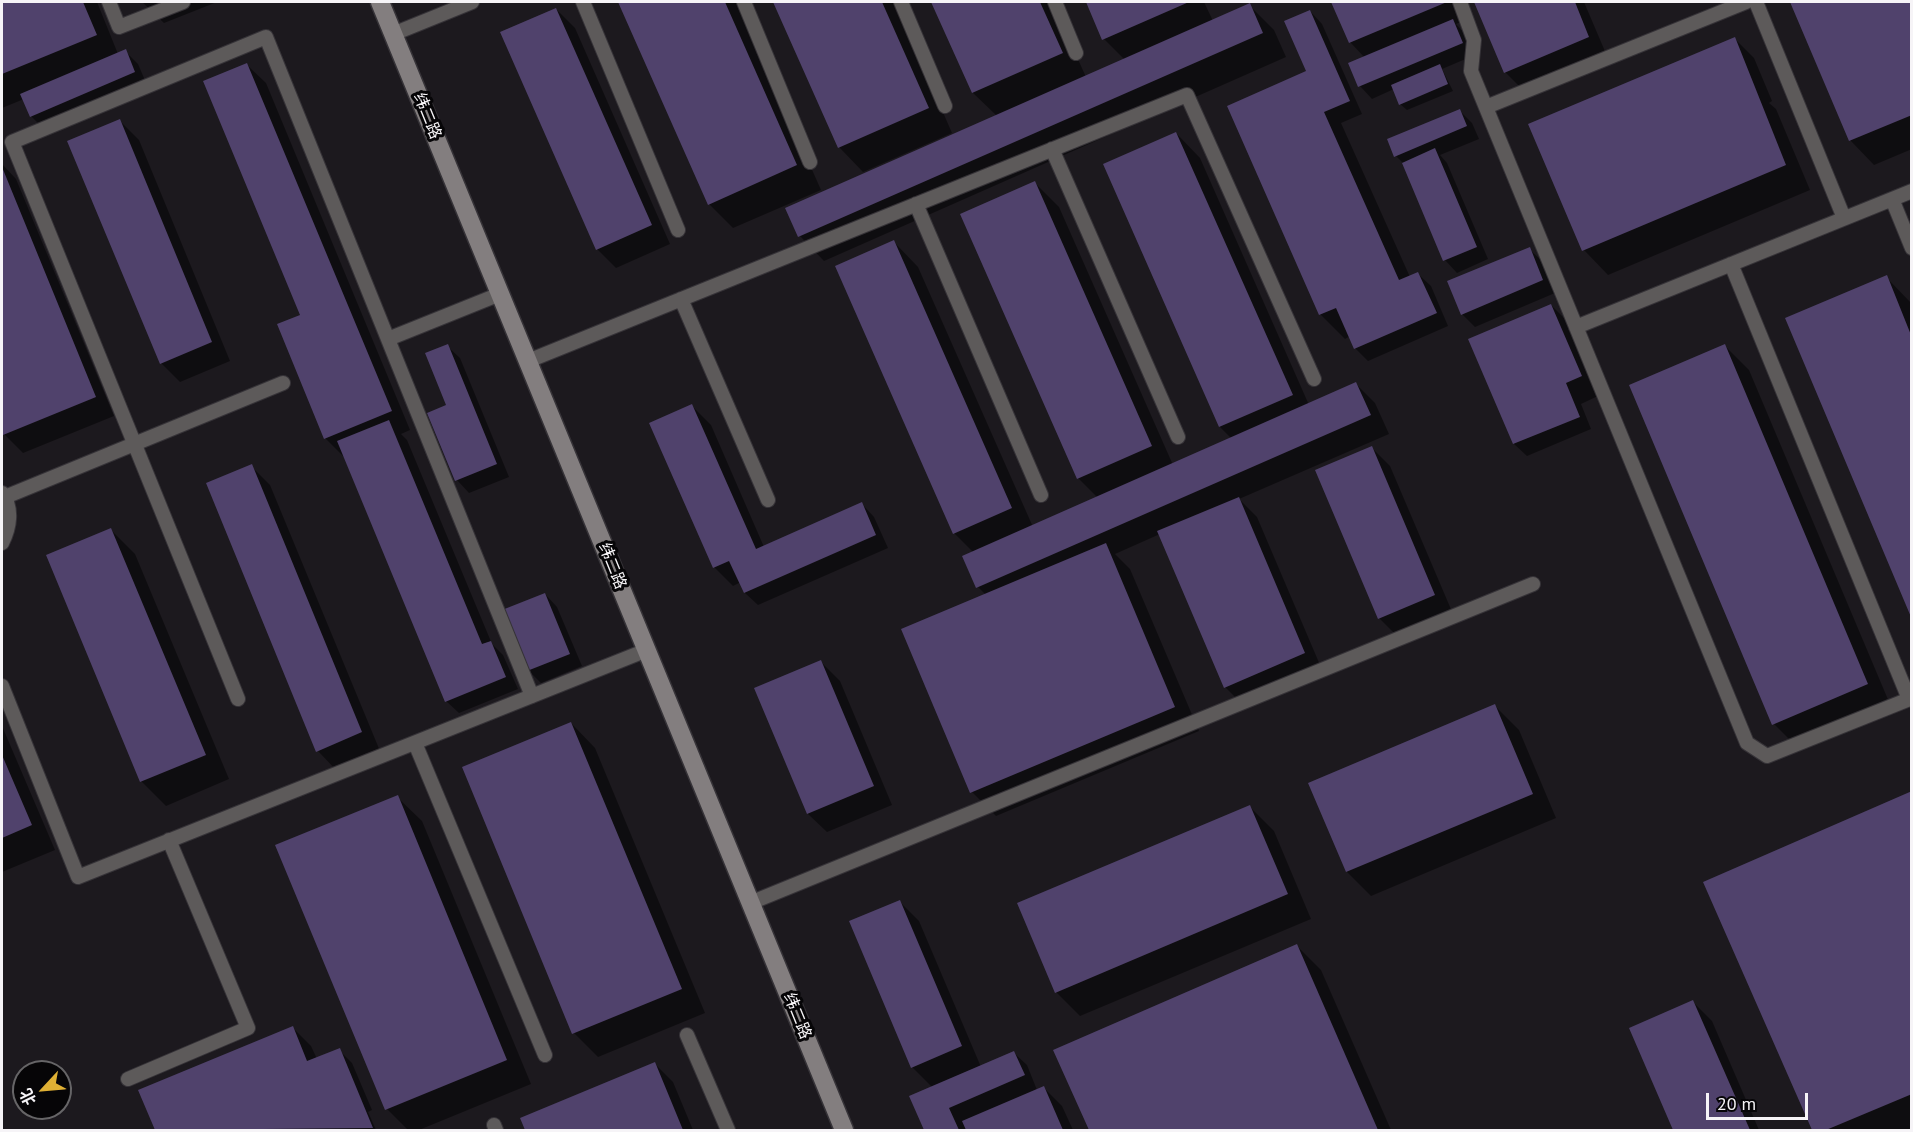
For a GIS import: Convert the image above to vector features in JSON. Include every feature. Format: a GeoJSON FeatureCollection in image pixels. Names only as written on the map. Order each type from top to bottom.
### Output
{"type":"FeatureCollection","features":[{"type":"Feature","properties":{"kind":"street","name":"纬二路"},"geometry":{"type":"LineString","coordinates":[[380,2],[844,1131]]}},
{"type":"Feature","properties":{"kind":"lane"},"geometry":{"type":"LineString","coordinates":[[108,2],[119,27],[183,2]]}},
{"type":"Feature","properties":{"kind":"lane"},"geometry":{"type":"LineString","coordinates":[[393,34],[472,2]]}},
{"type":"Feature","properties":{"kind":"lane"},"geometry":{"type":"LineString","coordinates":[[584,2],[678,230]]}},
{"type":"Feature","properties":{"kind":"lane"},"geometry":{"type":"LineString","coordinates":[[744,2],[810,162]]}},
{"type":"Feature","properties":{"kind":"lane"},"geometry":{"type":"LineString","coordinates":[[901,2],[945,106]]}},
{"type":"Feature","properties":{"kind":"lane"},"geometry":{"type":"LineString","coordinates":[[1055,2],[1076,53]]}},
{"type":"Feature","properties":{"kind":"lane"},"geometry":{"type":"LineString","coordinates":[[1460,2],[1474,40],[1471,71],[1747,743],[1767,756],[1910,698],[1731,264]]}},
{"type":"Feature","properties":{"kind":"lane"},"geometry":{"type":"LineString","coordinates":[[1486,107],[1746,2]]}},
{"type":"Feature","properties":{"kind":"lane"},"geometry":{"type":"LineString","coordinates":[[1756,2],[1844,218]]}},
{"type":"Feature","properties":{"kind":"lane"},"geometry":{"type":"LineString","coordinates":[[238,699],[12,142],[266,37],[532,696]]}},
{"type":"Feature","properties":{"kind":"lane"},"geometry":{"type":"LineString","coordinates":[[528,361],[1187,95],[1314,379]]}},
{"type":"Feature","properties":{"kind":"lane"},"geometry":{"type":"LineString","coordinates":[[1052,149],[1178,437]]}},
{"type":"Feature","properties":{"kind":"lane"},"geometry":{"type":"LineString","coordinates":[[1576,327],[1911,191]]}},
{"type":"Feature","properties":{"kind":"lane"},"geometry":{"type":"LineString","coordinates":[[1892,199],[1911,248]]}},
{"type":"Feature","properties":{"kind":"lane"},"geometry":{"type":"LineString","coordinates":[[916,204],[1041,495]]}},
{"type":"Feature","properties":{"kind":"lane"},"geometry":{"type":"LineString","coordinates":[[388,339],[500,294]]}},
{"type":"Feature","properties":{"kind":"lane"},"geometry":{"type":"LineString","coordinates":[[681,299],[768,500]]}},
{"type":"Feature","properties":{"kind":"lane"},"geometry":{"type":"LineString","coordinates":[[2,543],[9,527],[9,512],[3,495],[283,383]]}},
{"type":"Feature","properties":{"kind":"lane"},"geometry":{"type":"LineString","coordinates":[[750,903],[1533,584]]}},
{"type":"Feature","properties":{"kind":"lane"},"geometry":{"type":"LineString","coordinates":[[2,686],[78,877],[647,650]]}},
{"type":"Feature","properties":{"kind":"lane"},"geometry":{"type":"LineString","coordinates":[[415,743],[545,1055]]}},
{"type":"Feature","properties":{"kind":"lane"},"geometry":{"type":"LineString","coordinates":[[128,1079],[248,1028],[169,840]]}},
{"type":"Feature","properties":{"kind":"lane"},"geometry":{"type":"LineString","coordinates":[[687,1035],[728,1131]]}},
{"type":"Feature","properties":{"kind":"building"},"geometry":{"type":"Polygon","coordinates":[[[2,2],[83,2],[97,35],[2,74],[2,2]]]}},
{"type":"Feature","properties":{"kind":"building"},"geometry":{"type":"Polygon","coordinates":[[[618,2],[725,2],[797,165],[708,205],[618,2]]]}},
{"type":"Feature","properties":{"kind":"building"},"geometry":{"type":"Polygon","coordinates":[[[773,2],[882,2],[929,108],[838,148],[773,2]]]}},
{"type":"Feature","properties":{"kind":"building"},"geometry":{"type":"Polygon","coordinates":[[[931,2],[1040,2],[1063,53],[972,93],[931,2]]]}},
{"type":"Feature","properties":{"kind":"building"},"geometry":{"type":"Polygon","coordinates":[[[1086,2],[1189,2],[1102,40],[1086,2]]]}},
{"type":"Feature","properties":{"kind":"building"},"geometry":{"type":"Polygon","coordinates":[[[1331,2],[1447,2],[1349,43],[1331,2]]]}},
{"type":"Feature","properties":{"kind":"building"},"geometry":{"type":"Polygon","coordinates":[[[1474,2],[1575,2],[1589,37],[1504,73],[1474,2]]]}},
{"type":"Feature","properties":{"kind":"building"},"geometry":{"type":"Polygon","coordinates":[[[1790,2],[1912,2],[1912,115],[1849,141],[1790,2]]]}},
{"type":"Feature","properties":{"kind":"building"},"geometry":{"type":"Polygon","coordinates":[[[1250,3],[1263,33],[798,237],[785,208],[1250,3]]]}},
{"type":"Feature","properties":{"kind":"building"},"geometry":{"type":"Polygon","coordinates":[[[556,8],[652,225],[596,250],[500,32],[556,8]]]}},
{"type":"Feature","properties":{"kind":"building"},"geometry":{"type":"Polygon","coordinates":[[[1310,10],[1350,101],[1324,112],[1399,280],[1418,272],[1437,313],[1354,349],[1336,308],[1319,315],[1227,106],[1306,71],[1284,21],[1310,10]]]}},
{"type":"Feature","properties":{"kind":"building"},"geometry":{"type":"Polygon","coordinates":[[[1453,19],[1463,43],[1358,87],[1348,63],[1453,19]]]}},
{"type":"Feature","properties":{"kind":"building"},"geometry":{"type":"Polygon","coordinates":[[[1735,37],[1786,165],[1582,251],[1528,124],[1735,37]]]}},
{"type":"Feature","properties":{"kind":"building"},"geometry":{"type":"Polygon","coordinates":[[[126,49],[135,72],[30,117],[20,94],[126,49]]]}},
{"type":"Feature","properties":{"kind":"building"},"geometry":{"type":"Polygon","coordinates":[[[247,63],[392,411],[324,439],[277,324],[300,315],[203,81],[247,63]]]}},
{"type":"Feature","properties":{"kind":"building"},"geometry":{"type":"Polygon","coordinates":[[[1440,64],[1448,84],[1399,105],[1391,85],[1440,64]]]}},
{"type":"Feature","properties":{"kind":"building"},"geometry":{"type":"Polygon","coordinates":[[[1460,109],[1467,126],[1394,157],[1387,139],[1460,109]]]}},
{"type":"Feature","properties":{"kind":"building"},"geometry":{"type":"Polygon","coordinates":[[[120,119],[212,342],[160,364],[67,141],[120,119]]]}},
{"type":"Feature","properties":{"kind":"building"},"geometry":{"type":"Polygon","coordinates":[[[1176,132],[1293,395],[1219,427],[1103,164],[1176,132]]]}},
{"type":"Feature","properties":{"kind":"building"},"geometry":{"type":"Polygon","coordinates":[[[1435,148],[1477,247],[1443,261],[1402,163],[1435,148]]]}},
{"type":"Feature","properties":{"kind":"building"},"geometry":{"type":"Polygon","coordinates":[[[2,167],[96,397],[3,435],[2,431],[2,167]]]}},
{"type":"Feature","properties":{"kind":"building"},"geometry":{"type":"Polygon","coordinates":[[[1035,181],[1152,446],[1077,479],[960,214],[1035,181]]]}},
{"type":"Feature","properties":{"kind":"building"},"geometry":{"type":"Polygon","coordinates":[[[894,240],[1012,508],[953,534],[835,266],[894,240]]]}},
{"type":"Feature","properties":{"kind":"building"},"geometry":{"type":"Polygon","coordinates":[[[1530,247],[1543,280],[1461,315],[1447,281],[1530,247]]]}},
{"type":"Feature","properties":{"kind":"building"},"geometry":{"type":"Polygon","coordinates":[[[1887,275],[1911,335],[1911,617],[1785,318],[1887,275]]]}},
{"type":"Feature","properties":{"kind":"building"},"geometry":{"type":"Polygon","coordinates":[[[1551,304],[1582,376],[1566,383],[1580,417],[1513,444],[1468,339],[1551,304]]]}},
{"type":"Feature","properties":{"kind":"building"},"geometry":{"type":"Polygon","coordinates":[[[448,344],[497,464],[455,481],[427,413],[446,405],[425,353],[448,344]]]}},
{"type":"Feature","properties":{"kind":"building"},"geometry":{"type":"Polygon","coordinates":[[[1725,344],[1868,684],[1772,725],[1629,385],[1725,344]]]}},
{"type":"Feature","properties":{"kind":"building"},"geometry":{"type":"Polygon","coordinates":[[[1356,382],[1371,415],[976,588],[962,556],[1356,382]]]}},
{"type":"Feature","properties":{"kind":"building"},"geometry":{"type":"Polygon","coordinates":[[[692,404],[756,549],[862,502],[876,535],[744,593],[729,561],[713,568],[649,423],[692,404]]]}},
{"type":"Feature","properties":{"kind":"building"},"geometry":{"type":"Polygon","coordinates":[[[389,420],[482,644],[491,641],[506,677],[445,702],[337,441],[389,420]]]}},
{"type":"Feature","properties":{"kind":"building"},"geometry":{"type":"Polygon","coordinates":[[[1372,446],[1435,595],[1378,619],[1315,470],[1372,446]]]}},
{"type":"Feature","properties":{"kind":"building"},"geometry":{"type":"Polygon","coordinates":[[[252,464],[362,732],[316,752],[206,483],[252,464]]]}},
{"type":"Feature","properties":{"kind":"building"},"geometry":{"type":"Polygon","coordinates":[[[1239,497],[1305,653],[1224,688],[1157,531],[1239,497]]]}},
{"type":"Feature","properties":{"kind":"building"},"geometry":{"type":"Polygon","coordinates":[[[111,528],[206,755],[140,782],[46,555],[111,528]]]}},
{"type":"Feature","properties":{"kind":"building"},"geometry":{"type":"Polygon","coordinates":[[[1106,543],[1175,707],[970,793],[901,629],[1106,543]]]}},
{"type":"Feature","properties":{"kind":"building"},"geometry":{"type":"Polygon","coordinates":[[[545,593],[570,654],[527,671],[502,610],[545,593]]]}},
{"type":"Feature","properties":{"kind":"building"},"geometry":{"type":"Polygon","coordinates":[[[821,660],[874,786],[807,814],[754,688],[821,660]]]}},
{"type":"Feature","properties":{"kind":"building"},"geometry":{"type":"Polygon","coordinates":[[[1495,704],[1533,794],[1346,872],[1308,783],[1495,704]]]}},
{"type":"Feature","properties":{"kind":"building"},"geometry":{"type":"Polygon","coordinates":[[[571,722],[682,989],[572,1034],[462,767],[571,722]]]}},
{"type":"Feature","properties":{"kind":"building"},"geometry":{"type":"Polygon","coordinates":[[[2,755],[32,825],[2,838],[2,755]]]}},
{"type":"Feature","properties":{"kind":"building"},"geometry":{"type":"Polygon","coordinates":[[[1912,791],[1912,1094],[1826,1130],[1812,1130],[1703,882],[1912,791]]]}},
{"type":"Feature","properties":{"kind":"building"},"geometry":{"type":"Polygon","coordinates":[[[398,795],[507,1060],[385,1110],[275,845],[398,795]]]}},
{"type":"Feature","properties":{"kind":"building"},"geometry":{"type":"Polygon","coordinates":[[[1250,805],[1288,894],[1055,993],[1017,903],[1250,805]]]}},
{"type":"Feature","properties":{"kind":"building"},"geometry":{"type":"Polygon","coordinates":[[[900,900],[962,1046],[911,1068],[849,921],[900,900]]]}},
{"type":"Feature","properties":{"kind":"building"},"geometry":{"type":"Polygon","coordinates":[[[1297,944],[1378,1130],[1089,1130],[1053,1050],[1297,944]]]}},
{"type":"Feature","properties":{"kind":"building"},"geometry":{"type":"Polygon","coordinates":[[[1693,1000],[1750,1130],[1673,1130],[1629,1028],[1693,1000]]]}},
{"type":"Feature","properties":{"kind":"building"},"geometry":{"type":"Polygon","coordinates":[[[293,1026],[307,1061],[340,1048],[373,1128],[155,1130],[138,1090],[293,1026]]]}},
{"type":"Feature","properties":{"kind":"building"},"geometry":{"type":"Polygon","coordinates":[[[1014,1051],[1025,1075],[949,1108],[959,1130],[924,1130],[909,1096],[1014,1051]]]}},
{"type":"Feature","properties":{"kind":"building"},"geometry":{"type":"Polygon","coordinates":[[[655,1062],[683,1130],[525,1130],[520,1118],[655,1062]]]}},
{"type":"Feature","properties":{"kind":"building"},"geometry":{"type":"Polygon","coordinates":[[[1044,1086],[1063,1130],[966,1130],[962,1121],[1044,1086]]]}}]}
